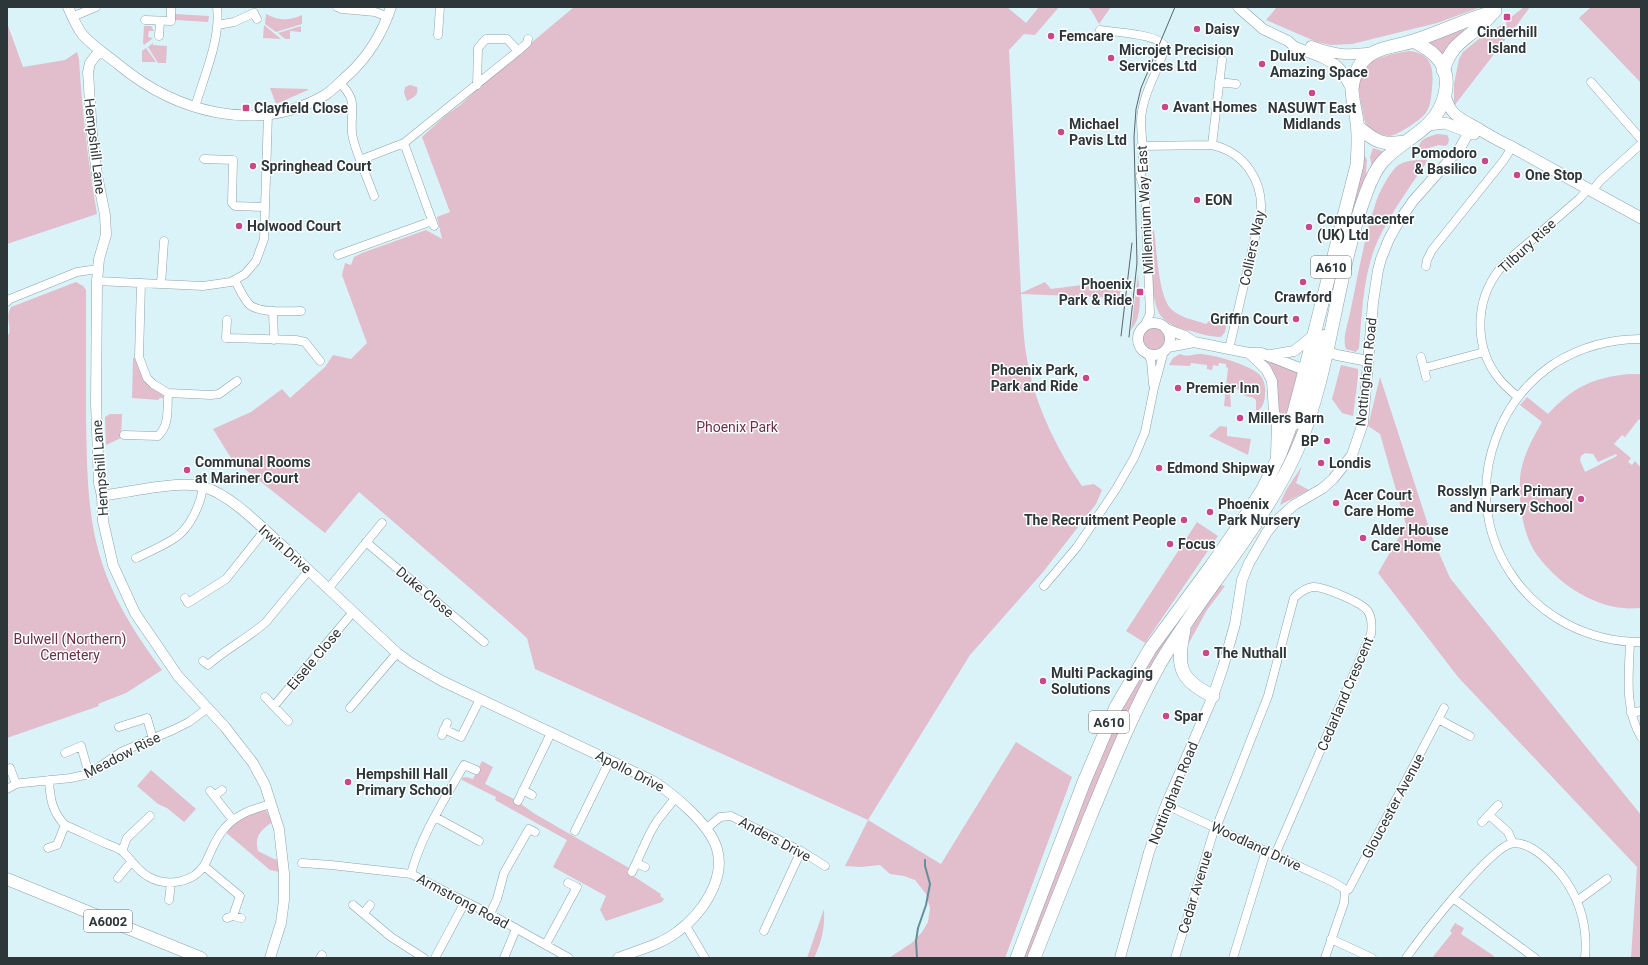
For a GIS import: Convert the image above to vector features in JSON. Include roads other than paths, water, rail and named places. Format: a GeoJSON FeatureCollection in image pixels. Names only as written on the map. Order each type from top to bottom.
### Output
{"type":"FeatureCollection","features":[{"type":"Feature","properties":{"kind":"highway","name":"A610"},"geometry":{"type":"LineString","coordinates":[[1034,958],[1123,739],[1147,687],[1185,623],[1275,492],[1296,451],[1306,427],[1318,344],[1354,179],[1358,148],[1358,127],[1352,90],[1356,74],[1363,60],[1377,51],[1413,41],[1497,10]]}},
{"type":"Feature","properties":{"kind":"highway","name":"A610"},"geometry":{"type":"LineString","coordinates":[[1443,70],[1449,55],[1457,45],[1481,26],[1497,10]]}},
{"type":"Feature","properties":{"kind":"highway","name":"A610"},"geometry":{"type":"LineString","coordinates":[[1017,958],[1084,782],[1116,707],[1150,648],[1212,565],[1249,511],[1263,489],[1276,462],[1313,374],[1318,344],[1344,270],[1358,214],[1375,172],[1382,162],[1428,125],[1436,114],[1445,93],[1445,79],[1443,70],[1435,54],[1424,46],[1413,41]]}},
{"type":"Feature","properties":{"kind":"highway"},"geometry":{"type":"LineString","coordinates":[[1358,127],[1373,140],[1388,144],[1405,142]]}},
{"type":"Feature","properties":{"kind":"highway"},"geometry":{"type":"LineString","coordinates":[[1185,623],[1180,651],[1181,668],[1191,682],[1199,689],[1213,696]]}},
{"type":"Feature","properties":{"kind":"highway"},"geometry":{"type":"LineString","coordinates":[[1159,666],[1172,665],[1181,668]]}},
{"type":"Feature","properties":{"kind":"main road"},"geometry":{"type":"LineString","coordinates":[[1445,93],[1448,104],[1458,118],[1482,131],[1490,138]]}},
{"type":"Feature","properties":{"kind":"main road"},"geometry":{"type":"LineString","coordinates":[[1428,125],[1445,123],[1512,147],[1591,189],[1641,218]]}},
{"type":"Feature","properties":{"kind":"main road","name":"A6002"},"geometry":{"type":"LineString","coordinates":[[7,879],[201,958]]}},
{"type":"Feature","properties":{"kind":"street"},"geometry":{"type":"LineString","coordinates":[[68,7],[82,34],[146,86],[195,107],[232,115],[251,116],[278,113],[314,101],[340,83],[368,54],[376,42],[389,12],[342,9],[337,7]]}},
{"type":"Feature","properties":{"kind":"street"},"geometry":{"type":"LineString","coordinates":[[72,17],[96,7]]}},
{"type":"Feature","properties":{"kind":"street"},"geometry":{"type":"LineString","coordinates":[[145,20],[170,21],[171,7]]}},
{"type":"Feature","properties":{"kind":"street"},"geometry":{"type":"LineString","coordinates":[[195,107],[215,40],[218,25],[217,7]]}},
{"type":"Feature","properties":{"kind":"street"},"geometry":{"type":"LineString","coordinates":[[438,35],[440,7]]}},
{"type":"Feature","properties":{"kind":"street"},"geometry":{"type":"LineString","coordinates":[[1238,7],[1263,29],[1288,40],[1339,54],[1377,51]]}},
{"type":"Feature","properties":{"kind":"street"},"geometry":{"type":"LineString","coordinates":[[218,25],[234,22],[254,13],[257,19]]}},
{"type":"Feature","properties":{"kind":"street"},"geometry":{"type":"LineString","coordinates":[[159,36],[160,20]]}},
{"type":"Feature","properties":{"kind":"street","name":"Millennium Way East"},"geometry":{"type":"LineString","coordinates":[[1100,30],[1150,37],[1161,41],[1165,47],[1143,102],[1141,115],[1142,174],[1140,176],[1145,192],[1150,314],[1144,326]]}},
{"type":"Feature","properties":{"kind":"street"},"geometry":{"type":"LineString","coordinates":[[477,85],[478,48],[486,40],[507,40],[518,51]]}},
{"type":"Feature","properties":{"kind":"street"},"geometry":{"type":"LineString","coordinates":[[360,160],[404,143],[527,44],[528,40]]}},
{"type":"Feature","properties":{"kind":"street"},"geometry":{"type":"LineString","coordinates":[[1288,40],[1295,47],[1336,65],[1346,78],[1352,90]]}},
{"type":"Feature","properties":{"kind":"street","name":"Hempshill Lane"},"geometry":{"type":"LineString","coordinates":[[100,50],[90,63],[88,72],[95,162],[105,215],[106,235],[99,259],[97,281],[96,403],[98,483],[102,496],[103,521],[113,565],[136,613],[178,676],[225,727],[253,763],[265,785],[281,840],[284,873],[284,900],[281,923],[270,958]]}},
{"type":"Feature","properties":{"kind":"street"},"geometry":{"type":"LineString","coordinates":[[1212,145],[1222,60]]}},
{"type":"Feature","properties":{"kind":"street"},"geometry":{"type":"LineString","coordinates":[[1219,82],[1236,84]]}},
{"type":"Feature","properties":{"kind":"street"},"geometry":{"type":"LineString","coordinates":[[1591,82],[1641,139]]}},
{"type":"Feature","properties":{"kind":"street"},"geometry":{"type":"LineString","coordinates":[[340,83],[347,90],[352,99],[352,132],[354,142],[374,196]]}},
{"type":"Feature","properties":{"kind":"street"},"geometry":{"type":"LineString","coordinates":[[97,281],[203,286],[235,281],[245,274],[256,261],[264,239],[268,114]]}},
{"type":"Feature","properties":{"kind":"street","name":"Nottingham Road"},"geometry":{"type":"LineString","coordinates":[[1120,958],[1149,852],[1166,805],[1213,696],[1223,667],[1234,624],[1242,580],[1256,548],[1276,521],[1294,506],[1333,479],[1352,456],[1362,423],[1373,303],[1378,270],[1389,239],[1413,201],[1460,148],[1469,132]]}},
{"type":"Feature","properties":{"kind":"street"},"geometry":{"type":"LineString","coordinates":[[338,255],[347,255],[433,224],[404,143]]}},
{"type":"Feature","properties":{"kind":"street","name":"Tilbury Rise"},"geometry":{"type":"LineString","coordinates":[[1518,397],[1501,382],[1484,352],[1480,333],[1481,315],[1485,297],[1492,281],[1505,264],[1641,144]]}},
{"type":"Feature","properties":{"kind":"street","name":"Colliers Way"},"geometry":{"type":"LineString","coordinates":[[1141,146],[1212,145],[1228,150],[1246,164],[1253,174],[1259,188],[1262,201],[1261,212],[1229,349]]}},
{"type":"Feature","properties":{"kind":"street"},"geometry":{"type":"LineString","coordinates":[[1426,266],[1432,250],[1512,147]]}},
{"type":"Feature","properties":{"kind":"street"},"geometry":{"type":"LineString","coordinates":[[204,159],[233,160],[232,203],[235,206],[265,207]]}},
{"type":"Feature","properties":{"kind":"street"},"geometry":{"type":"LineString","coordinates":[[161,284],[164,241]]}},
{"type":"Feature","properties":{"kind":"street"},"geometry":{"type":"LineString","coordinates":[[7,302],[10,299],[77,272],[98,269]]}},
{"type":"Feature","properties":{"kind":"street"},"geometry":{"type":"LineString","coordinates":[[235,281],[249,304],[256,308],[273,311],[301,310]]}},
{"type":"Feature","properties":{"kind":"street"},"geometry":{"type":"LineString","coordinates":[[141,282],[139,356],[147,378],[153,384],[168,393],[211,395],[219,394],[237,381]]}},
{"type":"Feature","properties":{"kind":"street"},"geometry":{"type":"LineString","coordinates":[[273,311],[274,340]]}},
{"type":"Feature","properties":{"kind":"street"},"geometry":{"type":"LineString","coordinates":[[227,320],[226,338],[305,342],[320,361]]}},
{"type":"Feature","properties":{"kind":"street"},"geometry":{"type":"LineString","coordinates":[[1194,342],[1166,349],[1156,355],[1148,354],[1140,348],[1138,343],[1139,334],[1144,326],[1156,324],[1185,336],[1194,342],[1249,353],[1261,353],[1313,374]]}},
{"type":"Feature","properties":{"kind":"street"},"geometry":{"type":"LineString","coordinates":[[1044,586],[1077,547],[1116,489],[1134,458],[1145,432],[1154,388],[1170,338],[1166,329]]}},
{"type":"Feature","properties":{"kind":"street"},"geometry":{"type":"LineString","coordinates":[[1641,339],[1606,342],[1576,352],[1550,367],[1537,377],[1518,397],[1498,432],[1492,448],[1487,475],[1486,502],[1491,529],[1500,555],[1514,579],[1537,604],[1565,624],[1590,634],[1610,640],[1641,642]]}},
{"type":"Feature","properties":{"kind":"street"},"geometry":{"type":"LineString","coordinates":[[1268,355],[1294,351],[1318,344],[1337,355],[1368,361]]}},
{"type":"Feature","properties":{"kind":"street"},"geometry":{"type":"LineString","coordinates":[[1424,368],[1484,352]]}},
{"type":"Feature","properties":{"kind":"street"},"geometry":{"type":"LineString","coordinates":[[1249,353],[1266,369],[1271,377],[1273,386],[1274,412],[1277,420],[1276,462]]}},
{"type":"Feature","properties":{"kind":"street"},"geometry":{"type":"LineString","coordinates":[[1148,354],[1151,361],[1154,388]]}},
{"type":"Feature","properties":{"kind":"street"},"geometry":{"type":"LineString","coordinates":[[1421,357],[1426,377]]}},
{"type":"Feature","properties":{"kind":"street"},"geometry":{"type":"LineString","coordinates":[[124,435],[158,436],[163,432],[166,424],[168,393]]}},
{"type":"Feature","properties":{"kind":"street"},"geometry":{"type":"LineString","coordinates":[[1277,420],[1283,425],[1290,427]]}},
{"type":"Feature","properties":{"kind":"street","name":"Irwin Drive"},"geometry":{"type":"LineString","coordinates":[[102,496],[188,485],[203,486],[225,496],[397,652],[422,670],[442,681]]}},
{"type":"Feature","properties":{"kind":"street"},"geometry":{"type":"LineString","coordinates":[[136,558],[176,537],[189,522],[195,511],[200,500],[203,486]]}},
{"type":"Feature","properties":{"kind":"street"},"geometry":{"type":"LineString","coordinates":[[328,589],[382,523]]}},
{"type":"Feature","properties":{"kind":"street"},"geometry":{"type":"LineString","coordinates":[[185,598],[188,603],[226,579],[264,530]]}},
{"type":"Feature","properties":{"kind":"street","name":"Duke Close"},"geometry":{"type":"LineString","coordinates":[[366,542],[484,642]]}},
{"type":"Feature","properties":{"kind":"street"},"geometry":{"type":"LineString","coordinates":[[203,661],[208,665],[230,647],[258,629],[266,622],[308,570]]}},
{"type":"Feature","properties":{"kind":"street","name":"Cedarland Crescent"},"geometry":{"type":"LineString","coordinates":[[1215,828],[1268,696],[1294,598],[1305,590],[1313,587],[1335,594],[1360,605],[1368,611],[1371,619],[1371,634],[1275,855]]}},
{"type":"Feature","properties":{"kind":"street","name":"Eisele Close"},"geometry":{"type":"LineString","coordinates":[[274,706],[353,612]]}},
{"type":"Feature","properties":{"kind":"street"},"geometry":{"type":"LineString","coordinates":[[1630,642],[1628,690],[1631,713],[1641,737]]}},
{"type":"Feature","properties":{"kind":"street"},"geometry":{"type":"LineString","coordinates":[[354,707],[397,652]]}},
{"type":"Feature","properties":{"kind":"street","name":"Apollo Drive"},"geometry":{"type":"LineString","coordinates":[[442,681],[653,781],[676,797],[706,829],[717,848],[718,869],[715,882],[698,914],[686,926],[666,939],[631,955],[618,958]]}},
{"type":"Feature","properties":{"kind":"street"},"geometry":{"type":"LineString","coordinates":[[266,698],[288,721]]}},
{"type":"Feature","properties":{"kind":"street"},"geometry":{"type":"LineString","coordinates":[[444,729],[461,737],[480,699]]}},
{"type":"Feature","properties":{"kind":"street","name":"Meadow Rise"},"geometry":{"type":"LineString","coordinates":[[7,789],[16,784],[89,774],[121,752],[153,739],[188,722],[208,708]]}},
{"type":"Feature","properties":{"kind":"street","name":"Gloucester Avenue"},"geometry":{"type":"LineString","coordinates":[[1345,891],[1349,889],[1444,708]]}},
{"type":"Feature","properties":{"kind":"street"},"geometry":{"type":"LineString","coordinates":[[1631,713],[1641,711]]}},
{"type":"Feature","properties":{"kind":"street"},"geometry":{"type":"LineString","coordinates":[[119,727],[147,718],[153,739]]}},
{"type":"Feature","properties":{"kind":"street"},"geometry":{"type":"LineString","coordinates":[[1438,719],[1470,736]]}},
{"type":"Feature","properties":{"kind":"street"},"geometry":{"type":"LineString","coordinates":[[518,801],[551,733]]}},
{"type":"Feature","properties":{"kind":"street"},"geometry":{"type":"LineString","coordinates":[[65,753],[81,746],[89,774]]}},
{"type":"Feature","properties":{"kind":"street"},"geometry":{"type":"LineString","coordinates":[[575,831],[583,824],[610,760]]}},
{"type":"Feature","properties":{"kind":"street"},"geometry":{"type":"LineString","coordinates":[[411,874],[415,859],[435,817],[464,764],[476,770]]}},
{"type":"Feature","properties":{"kind":"street"},"geometry":{"type":"LineString","coordinates":[[7,769],[10,768],[16,784]]}},
{"type":"Feature","properties":{"kind":"street"},"geometry":{"type":"LineString","coordinates":[[49,780],[49,795],[53,808],[59,819],[65,825],[122,851],[131,862],[148,877],[160,882],[171,883],[184,880],[195,875],[204,866],[223,830],[233,820],[244,813],[271,804]]}},
{"type":"Feature","properties":{"kind":"street"},"geometry":{"type":"LineString","coordinates":[[222,790],[212,793],[233,820]]}},
{"type":"Feature","properties":{"kind":"street"},"geometry":{"type":"LineString","coordinates":[[523,790],[532,794]]}},
{"type":"Feature","properties":{"kind":"street"},"geometry":{"type":"LineString","coordinates":[[632,872],[657,821],[676,797]]}},
{"type":"Feature","properties":{"kind":"street","name":"Woodland Drive"},"geometry":{"type":"LineString","coordinates":[[1166,805],[1338,884],[1345,891]]}},
{"type":"Feature","properties":{"kind":"street"},"geometry":{"type":"LineString","coordinates":[[1482,822],[1498,805]]}},
{"type":"Feature","properties":{"kind":"street"},"geometry":{"type":"LineString","coordinates":[[1489,815],[1508,832],[1513,844]]}},
{"type":"Feature","properties":{"kind":"street"},"geometry":{"type":"LineString","coordinates":[[122,851],[127,838],[150,816]]}},
{"type":"Feature","properties":{"kind":"street","name":"Anders Drive"},"geometry":{"type":"LineString","coordinates":[[706,829],[720,817],[731,816],[801,851],[824,866]]}},
{"type":"Feature","properties":{"kind":"street"},"geometry":{"type":"LineString","coordinates":[[435,817],[479,840]]}},
{"type":"Feature","properties":{"kind":"street"},"geometry":{"type":"LineString","coordinates":[[48,848],[57,845],[65,825]]}},
{"type":"Feature","properties":{"kind":"street","name":"Cedar Avenue"},"geometry":{"type":"LineString","coordinates":[[1175,958],[1215,828]]}},
{"type":"Feature","properties":{"kind":"street"},"geometry":{"type":"LineString","coordinates":[[490,914],[497,899],[504,873],[529,829],[535,832]]}},
{"type":"Feature","properties":{"kind":"street"},"geometry":{"type":"LineString","coordinates":[[1406,958],[1453,898],[1499,850],[1507,845],[1513,844],[1528,846],[1546,860],[1566,881],[1577,901],[1582,915],[1585,928],[1585,958]]}},
{"type":"Feature","properties":{"kind":"street"},"geometry":{"type":"LineString","coordinates":[[764,931],[801,851]]}},
{"type":"Feature","properties":{"kind":"street"},"geometry":{"type":"LineString","coordinates":[[1232,958],[1266,851]]}},
{"type":"Feature","properties":{"kind":"street"},"geometry":{"type":"LineString","coordinates":[[118,878],[131,862]]}},
{"type":"Feature","properties":{"kind":"street","name":"Armstrong Road"},"geometry":{"type":"LineString","coordinates":[[302,863],[411,874],[490,914],[569,958]]}},
{"type":"Feature","properties":{"kind":"street"},"geometry":{"type":"LineString","coordinates":[[636,863],[645,867]]}},
{"type":"Feature","properties":{"kind":"street"},"geometry":{"type":"LineString","coordinates":[[204,866],[240,896],[233,918]]}},
{"type":"Feature","properties":{"kind":"street"},"geometry":{"type":"LineString","coordinates":[[1577,901],[1607,879]]}},
{"type":"Feature","properties":{"kind":"street"},"geometry":{"type":"LineString","coordinates":[[169,900],[171,883]]}},
{"type":"Feature","properties":{"kind":"street"},"geometry":{"type":"LineString","coordinates":[[546,944],[577,887],[568,883]]}},
{"type":"Feature","properties":{"kind":"street"},"geometry":{"type":"LineString","coordinates":[[1600,884],[1606,891]]}},
{"type":"Feature","properties":{"kind":"street"},"geometry":{"type":"LineString","coordinates":[[1325,958],[1344,902],[1345,891]]}},
{"type":"Feature","properties":{"kind":"street"},"geometry":{"type":"LineString","coordinates":[[1453,898],[1535,958]]}},
{"type":"Feature","properties":{"kind":"street"},"geometry":{"type":"LineString","coordinates":[[435,958],[465,902]]}},
{"type":"Feature","properties":{"kind":"street"},"geometry":{"type":"LineString","coordinates":[[353,904],[391,937],[424,958]]}},
{"type":"Feature","properties":{"kind":"street"},"geometry":{"type":"LineString","coordinates":[[364,913],[370,904]]}},
{"type":"Feature","properties":{"kind":"street"},"geometry":{"type":"LineString","coordinates":[[686,926],[705,958]]}},
{"type":"Feature","properties":{"kind":"street"},"geometry":{"type":"LineString","coordinates":[[504,958],[516,929]]}},
{"type":"Feature","properties":{"kind":"street"},"geometry":{"type":"LineString","coordinates":[[1331,939],[1372,958]]}},
{"type":"Feature","properties":{"kind":"waterway"},"geometry":{"type":"LineString","coordinates":[[917,958],[916,941],[918,928],[926,905],[930,884],[925,866],[925,860]]}},
{"type":"Feature","properties":{"kind":"tram line"},"geometry":{"type":"LineString","coordinates":[[1129,337],[1137,263],[1134,137],[1136,109],[1141,88],[1175,7]]}},
{"type":"Feature","properties":{"kind":"tram line"},"geometry":{"type":"LineString","coordinates":[[1121,336],[1132,243]]}},
{"type":"Feature","properties":{"kind":"place","name":"Cinderhill Island"},"geometry":{"type":"Point","coordinates":[1507,17]}},
{"type":"Feature","properties":{"kind":"place","name":"Daisy"},"geometry":{"type":"Point","coordinates":[1197,29]}},
{"type":"Feature","properties":{"kind":"place","name":"Femcare"},"geometry":{"type":"Point","coordinates":[1051,36]}},
{"type":"Feature","properties":{"kind":"place","name":"Microjet Precision Services Ltd"},"geometry":{"type":"Point","coordinates":[1111,58]}},
{"type":"Feature","properties":{"kind":"place","name":"Dulux Amazing Space"},"geometry":{"type":"Point","coordinates":[1262,64]}},
{"type":"Feature","properties":{"kind":"place","name":"NASUWT East Midlands"},"geometry":{"type":"Point","coordinates":[1312,93]}},
{"type":"Feature","properties":{"kind":"place","name":"Avant Homes"},"geometry":{"type":"Point","coordinates":[1165,107]}},
{"type":"Feature","properties":{"kind":"place","name":"Clayfield Close"},"geometry":{"type":"Point","coordinates":[246,108]}},
{"type":"Feature","properties":{"kind":"place","name":"Michael Pavis Ltd"},"geometry":{"type":"Point","coordinates":[1061,132]}},
{"type":"Feature","properties":{"kind":"place","name":"Pomodoro & Basilico"},"geometry":{"type":"Point","coordinates":[1485,161]}},
{"type":"Feature","properties":{"kind":"place","name":"Springhead Court"},"geometry":{"type":"Point","coordinates":[253,166]}},
{"type":"Feature","properties":{"kind":"place","name":"One Stop"},"geometry":{"type":"Point","coordinates":[1517,175]}},
{"type":"Feature","properties":{"kind":"place","name":"EON"},"geometry":{"type":"Point","coordinates":[1197,200]}},
{"type":"Feature","properties":{"kind":"place","name":"Holwood Court"},"geometry":{"type":"Point","coordinates":[239,226]}},
{"type":"Feature","properties":{"kind":"place","name":"Computacenter (UK) Ltd"},"geometry":{"type":"Point","coordinates":[1309,227]}},
{"type":"Feature","properties":{"kind":"place","name":"Crawford"},"geometry":{"type":"Point","coordinates":[1303,282]}},
{"type":"Feature","properties":{"kind":"place","name":"Phoenix Park & Ride"},"geometry":{"type":"Point","coordinates":[1140,292]}},
{"type":"Feature","properties":{"kind":"place","name":"Griffin Court"},"geometry":{"type":"Point","coordinates":[1296,319]}},
{"type":"Feature","properties":{"kind":"place","name":"Phoenix Park, Park and Ride"},"geometry":{"type":"Point","coordinates":[1086,378]}},
{"type":"Feature","properties":{"kind":"place","name":"Premier Inn"},"geometry":{"type":"Point","coordinates":[1178,388]}},
{"type":"Feature","properties":{"kind":"place","name":"Millers Barn"},"geometry":{"type":"Point","coordinates":[1240,418]}},
{"type":"Feature","properties":{"kind":"place","name":"BP"},"geometry":{"type":"Point","coordinates":[1327,441]}},
{"type":"Feature","properties":{"kind":"place","name":"Londis"},"geometry":{"type":"Point","coordinates":[1321,463]}},
{"type":"Feature","properties":{"kind":"place","name":"Edmond Shipway"},"geometry":{"type":"Point","coordinates":[1159,468]}},
{"type":"Feature","properties":{"kind":"place","name":"Communal Rooms at Mariner Court"},"geometry":{"type":"Point","coordinates":[187,470]}},
{"type":"Feature","properties":{"kind":"place","name":"Rosslyn Park Primary and Nursery School"},"geometry":{"type":"Point","coordinates":[1581,499]}},
{"type":"Feature","properties":{"kind":"place","name":"Acer Court Care Home"},"geometry":{"type":"Point","coordinates":[1336,503]}},
{"type":"Feature","properties":{"kind":"place","name":"Phoenix Park Nursery"},"geometry":{"type":"Point","coordinates":[1210,512]}},
{"type":"Feature","properties":{"kind":"place","name":"The Recruitment People"},"geometry":{"type":"Point","coordinates":[1184,520]}},
{"type":"Feature","properties":{"kind":"place","name":"Alder House Care Home"},"geometry":{"type":"Point","coordinates":[1363,538]}},
{"type":"Feature","properties":{"kind":"place","name":"Focus"},"geometry":{"type":"Point","coordinates":[1170,544]}},
{"type":"Feature","properties":{"kind":"place","name":"The Nuthall"},"geometry":{"type":"Point","coordinates":[1206,653]}},
{"type":"Feature","properties":{"kind":"place","name":"Multi Packaging Solutions"},"geometry":{"type":"Point","coordinates":[1043,681]}},
{"type":"Feature","properties":{"kind":"place","name":"Spar"},"geometry":{"type":"Point","coordinates":[1166,716]}},
{"type":"Feature","properties":{"kind":"place","name":"Hempshill Hall Primary School"},"geometry":{"type":"Point","coordinates":[348,782]}},
{"type":"Feature","properties":{"kind":"park label","name":"Phoenix Park"},"geometry":{"type":"Point","coordinates":[737,427]}},
{"type":"Feature","properties":{"kind":"park label","name":"Bulwell (Northern) Cemetery"},"geometry":{"type":"Point","coordinates":[70,648]}}]}
